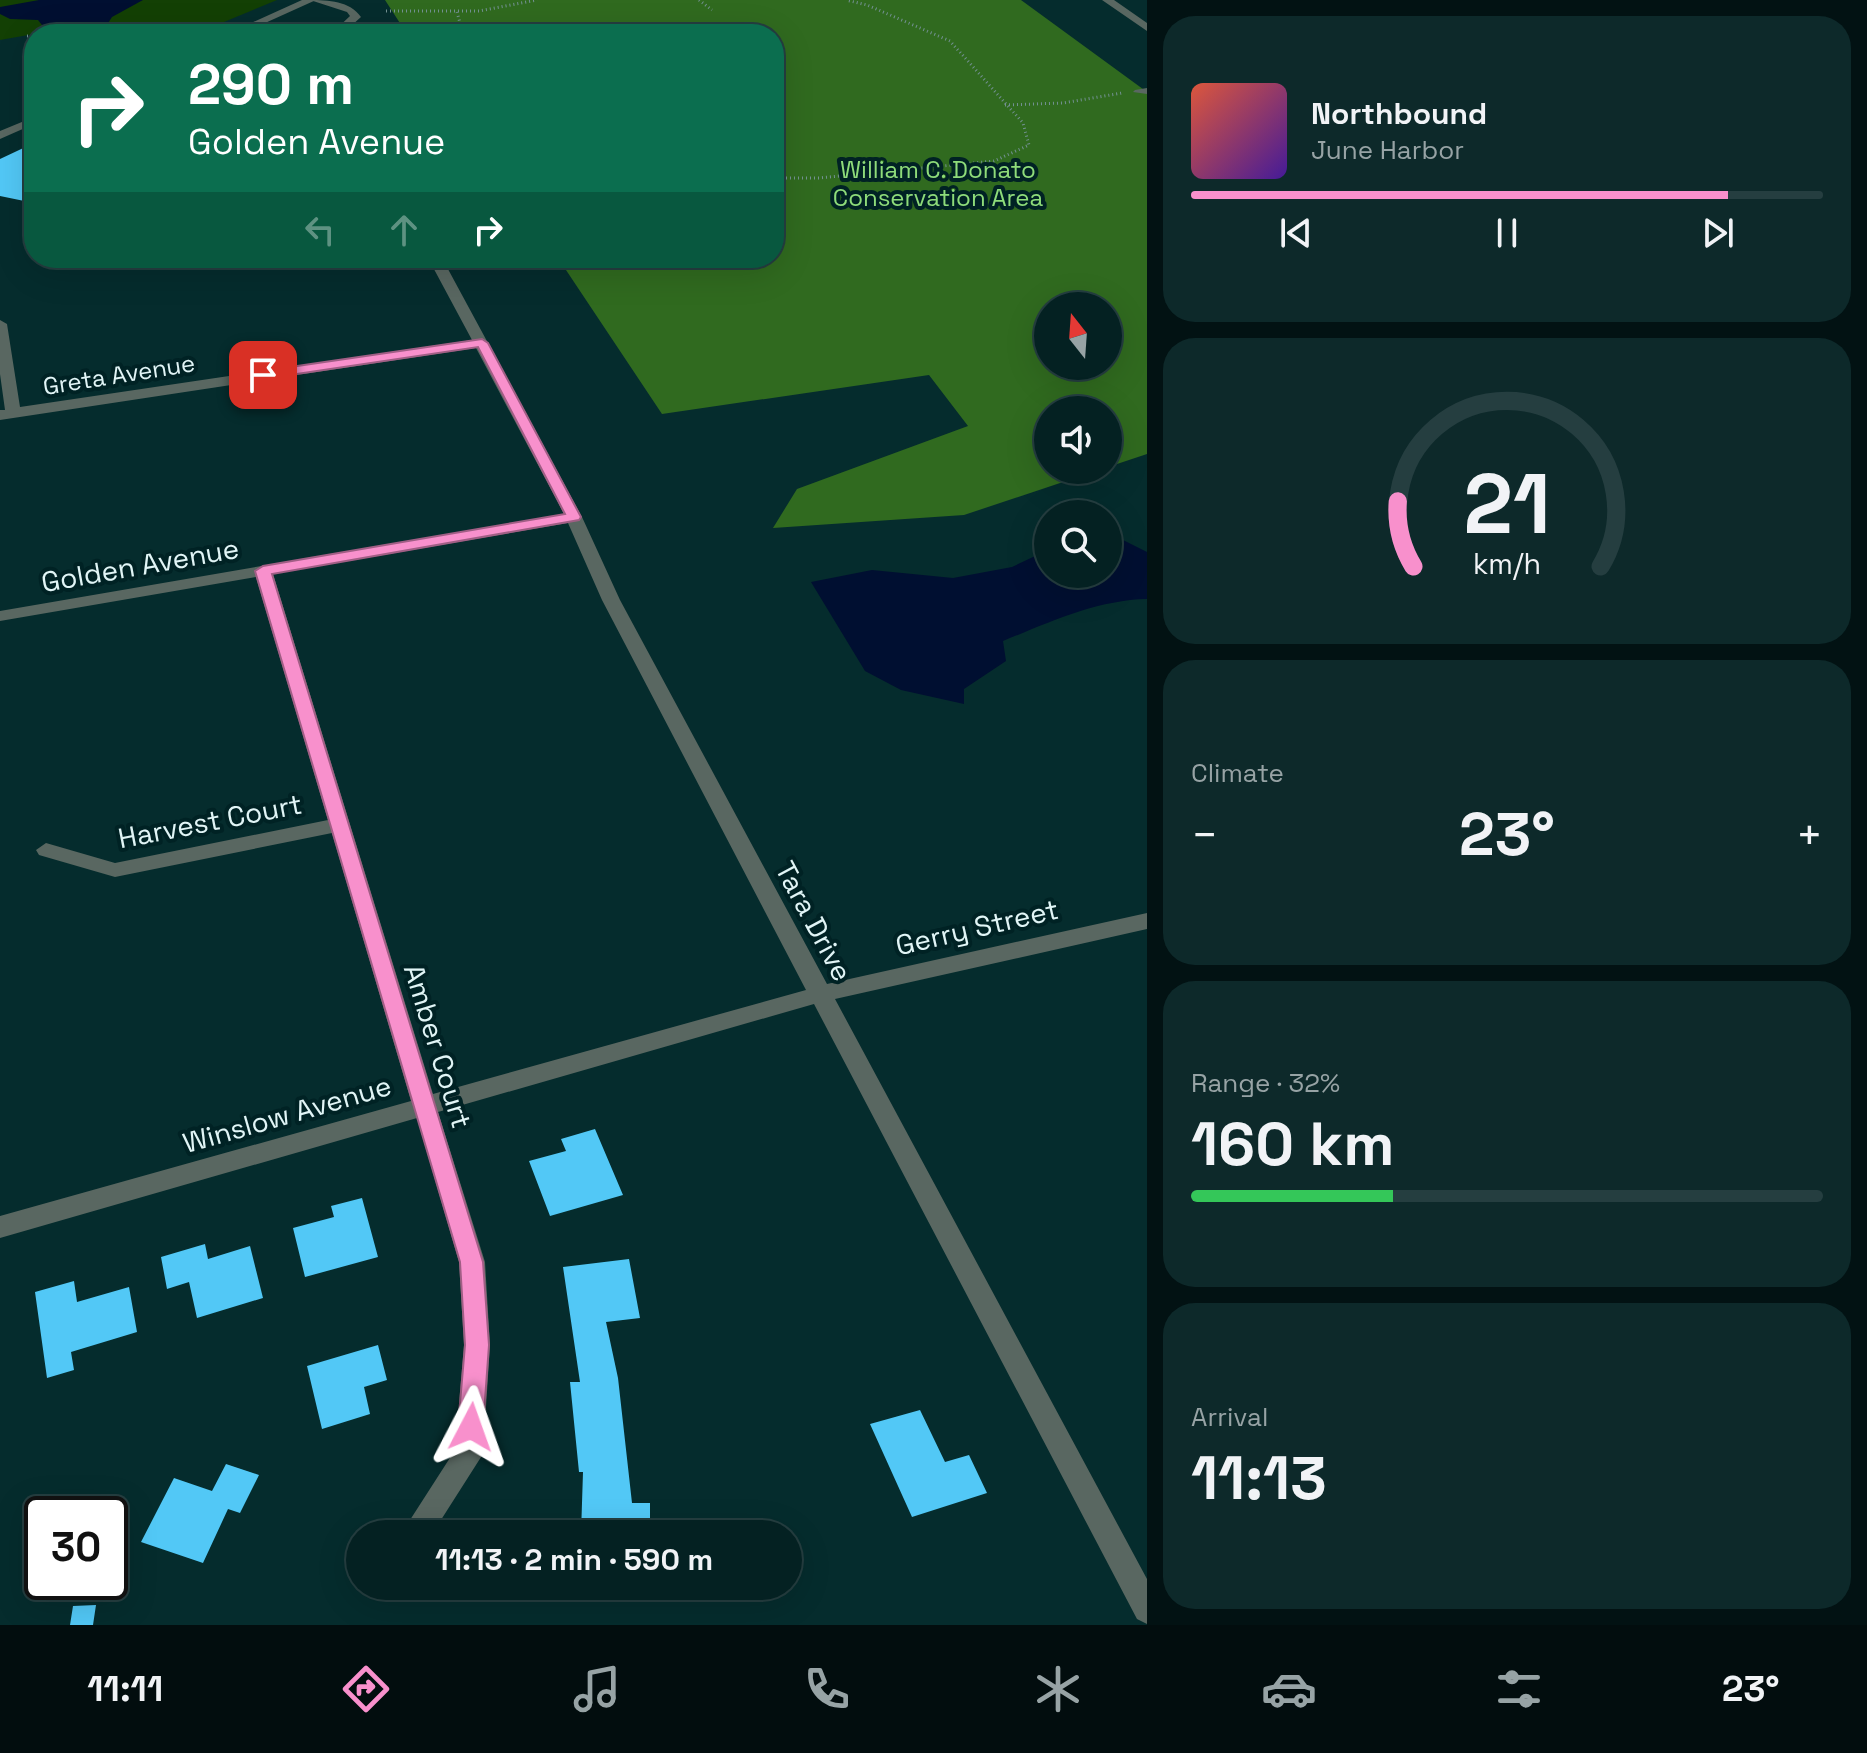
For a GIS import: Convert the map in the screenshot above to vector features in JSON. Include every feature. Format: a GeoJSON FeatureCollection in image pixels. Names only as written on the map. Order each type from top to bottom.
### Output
{"type":"FeatureCollection","features":[{"type":"Feature","properties":{"kind":"street"},"geometry":{"type":"LineString","coordinates":[[256,24],[313,0],[351,10],[356,17],[348,24]]}},
{"type":"Feature","properties":{"kind":"street"},"geometry":{"type":"LineString","coordinates":[[1107,0],[1147,28]]}},
{"type":"Feature","properties":{"kind":"street"},"geometry":{"type":"LineString","coordinates":[[0,135],[24,124]]}},
{"type":"Feature","properties":{"kind":"street","name":"Tara Drive"},"geometry":{"type":"LineString","coordinates":[[441,268],[574,517],[611,600],[1147,1609]]}},
{"type":"Feature","properties":{"kind":"street"},"geometry":{"type":"LineString","coordinates":[[0,324],[6,414]]}},
{"type":"Feature","properties":{"kind":"street","name":"Greta Avenue"},"geometry":{"type":"LineString","coordinates":[[6,414],[482,343]]}},
{"type":"Feature","properties":{"kind":"street","name":"Golden Avenue"},"geometry":{"type":"LineString","coordinates":[[0,616],[574,517]]}},
{"type":"Feature","properties":{"kind":"street","name":"Amber Court"},"geometry":{"type":"LineString","coordinates":[[263,571],[472,1262],[477,1345],[469,1454],[424,1520]]}},
{"type":"Feature","properties":{"kind":"street","name":"Harvest Court"},"geometry":{"type":"LineString","coordinates":[[46,850],[115,870],[339,825]]}},
{"type":"Feature","properties":{"kind":"street","name":"Gerry Street"},"geometry":{"type":"LineString","coordinates":[[821,994],[1147,921]]}},
{"type":"Feature","properties":{"kind":"street","name":"Winslow Avenue"},"geometry":{"type":"LineString","coordinates":[[0,1227],[821,994]]}},
{"type":"Feature","properties":{"kind":"path"},"geometry":{"type":"LineString","coordinates":[[386,11],[457,12],[537,0]]}},
{"type":"Feature","properties":{"kind":"path"},"geometry":{"type":"LineString","coordinates":[[699,0],[712,10]]}},
{"type":"Feature","properties":{"kind":"path"},"geometry":{"type":"LineString","coordinates":[[784,178],[819,178],[994,161],[1029,145],[1023,123],[1005,105],[980,71],[950,41],[867,5],[846,0]]}},
{"type":"Feature","properties":{"kind":"path"},"geometry":{"type":"LineString","coordinates":[[457,12],[460,24]]}},
{"type":"Feature","properties":{"kind":"path"},"geometry":{"type":"LineString","coordinates":[[1005,105],[1063,103],[1143,91]]}},
{"type":"Feature","properties":{"kind":"green space"},"geometry":{"type":"Polygon","coordinates":[[[0,0],[277,0],[219,24],[24,24],[24,36],[0,40],[0,0]]]}},
{"type":"Feature","properties":{"kind":"green space","name":"William C. Donato Conservation Area"},"geometry":{"type":"Polygon","coordinates":[[[385,0],[1021,0],[1147,92],[1147,454],[1122,462],[1122,396],[1034,396],[1034,484],[1057,484],[964,515],[773,528],[797,489],[968,426],[929,375],[662,414],[565,268],[784,268],[784,24],[401,24],[385,0]]]}},
{"type":"Feature","properties":{"kind":"water"},"geometry":{"type":"Polygon","coordinates":[[[39,0],[143,0],[112,17],[108,24],[41,24],[38,20],[10,19],[0,14],[0,7],[39,0]]]}},
{"type":"Feature","properties":{"kind":"water"},"geometry":{"type":"Polygon","coordinates":[[[1122,540],[1147,552],[1147,599],[1092,608],[1003,641],[1006,661],[964,689],[964,704],[901,690],[865,671],[811,582],[872,570],[953,578],[1012,567],[1034,557],[1034,588],[1122,588],[1122,540]]]}},
{"type":"Feature","properties":{"kind":"building"},"geometry":{"type":"Polygon","coordinates":[[[24,148],[24,201],[0,196],[0,159],[24,148]]]}},
{"type":"Feature","properties":{"kind":"building"},"geometry":{"type":"Polygon","coordinates":[[[595,1129],[623,1195],[550,1216],[529,1161],[566,1151],[561,1139],[595,1129]]]}},
{"type":"Feature","properties":{"kind":"building"},"geometry":{"type":"Polygon","coordinates":[[[362,1198],[378,1257],[305,1277],[293,1228],[334,1217],[331,1206],[362,1198]]]}},
{"type":"Feature","properties":{"kind":"building"},"geometry":{"type":"Polygon","coordinates":[[[205,1244],[208,1259],[250,1246],[263,1298],[197,1318],[189,1282],[167,1289],[161,1257],[205,1244]]]}},
{"type":"Feature","properties":{"kind":"building"},"geometry":{"type":"Polygon","coordinates":[[[629,1259],[640,1318],[606,1322],[618,1378],[632,1503],[650,1503],[650,1520],[581,1520],[583,1472],[579,1472],[570,1382],[580,1382],[563,1267],[629,1259]]]}},
{"type":"Feature","properties":{"kind":"building"},"geometry":{"type":"Polygon","coordinates":[[[74,1281],[77,1302],[129,1287],[137,1332],[71,1352],[74,1370],[47,1378],[35,1292],[74,1281]]]}},
{"type":"Feature","properties":{"kind":"building"},"geometry":{"type":"Polygon","coordinates":[[[378,1345],[387,1380],[364,1387],[370,1414],[322,1429],[307,1366],[378,1345]]]}},
{"type":"Feature","properties":{"kind":"building"},"geometry":{"type":"Polygon","coordinates":[[[920,1410],[945,1462],[969,1455],[987,1493],[912,1517],[870,1424],[920,1410]]]}},
{"type":"Feature","properties":{"kind":"building"},"geometry":{"type":"Polygon","coordinates":[[[226,1464],[259,1475],[240,1513],[228,1509],[203,1563],[141,1542],[174,1478],[212,1491],[226,1464]]]}},
{"type":"Feature","properties":{"kind":"building"},"geometry":{"type":"Polygon","coordinates":[[[96,1605],[93,1625],[70,1625],[73,1606],[96,1605]]]}},
{"type":"Feature","properties":{"kind":"route"},"geometry":{"type":"LineString","coordinates":[[263,375],[482,343],[574,517],[263,571],[472,1262],[477,1345],[471,1427]]}}]}
